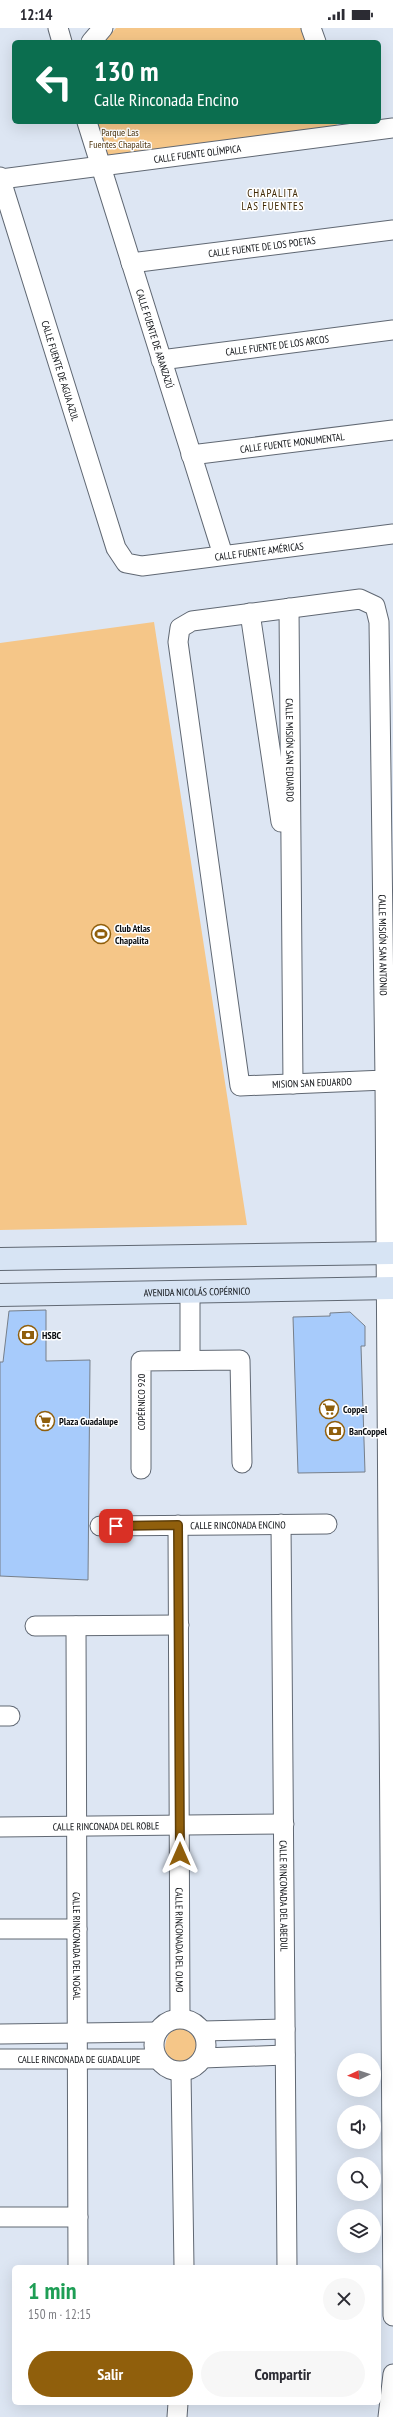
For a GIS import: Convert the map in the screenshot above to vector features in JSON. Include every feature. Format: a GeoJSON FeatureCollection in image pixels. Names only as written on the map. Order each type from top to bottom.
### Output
{"type":"FeatureCollection","features":[{"type":"Feature","properties":{"kind":"street"},"geometry":{"type":"LineString","coordinates":[[58,28],[61,40]]}},
{"type":"Feature","properties":{"kind":"street"},"geometry":{"type":"LineString","coordinates":[[93,40],[103,28]]}},
{"type":"Feature","properties":{"kind":"street"},"geometry":{"type":"LineString","coordinates":[[311,28],[315,40]]}},
{"type":"Feature","properties":{"kind":"street","name":"CALLE FUENTE DE ARANZAZÚ"},"geometry":{"type":"LineString","coordinates":[[87,124],[223,556]]}},
{"type":"Feature","properties":{"kind":"street","name":"CALLE FUENTE OLÍMPICA"},"geometry":{"type":"LineString","coordinates":[[0,178],[100,167],[344,129],[393,128]]}},
{"type":"Feature","properties":{"kind":"street","name":"CALLE FUENTE DE AGUA AZUL"},"geometry":{"type":"LineString","coordinates":[[0,178],[116,548],[126,563]]}},
{"type":"Feature","properties":{"kind":"street","name":"CALLE FUENTE DE LOS POETAS"},"geometry":{"type":"LineString","coordinates":[[131,264],[393,230]]}},
{"type":"Feature","properties":{"kind":"street","name":"CALLE FUENTE DE LOS ARCOS"},"geometry":{"type":"LineString","coordinates":[[161,360],[393,330]]}},
{"type":"Feature","properties":{"kind":"street","name":"CALLE FUENTE MONUMENTAL"},"geometry":{"type":"LineString","coordinates":[[191,455],[393,430]]}},
{"type":"Feature","properties":{"kind":"street","name":"CALLE FUENTE AMÉRICAS"},"geometry":{"type":"LineString","coordinates":[[126,563],[142,566],[393,534]]}},
{"type":"Feature","properties":{"kind":"street","name":"CALLE MISIÓN SAN ANTONIO"},"geometry":{"type":"LineString","coordinates":[[289,608],[360,599],[375,606],[379,622],[388,880],[385,1080],[390,1288],[393,2316]]}},
{"type":"Feature","properties":{"kind":"street"},"geometry":{"type":"LineString","coordinates":[[250,613],[289,608]]}},
{"type":"Feature","properties":{"kind":"street","name":"CALLE MISIÓN SAN EDUARDO"},"geometry":{"type":"LineString","coordinates":[[289,608],[293,1084]]}},
{"type":"Feature","properties":{"kind":"street","name":"CALLE MISIÓN SAN EDUARDO"},"geometry":{"type":"LineString","coordinates":[[250,613],[292,893]]}},
{"type":"Feature","properties":{"kind":"street","name":"MISION SAN EDUARDO"},"geometry":{"type":"LineString","coordinates":[[250,613],[192,621],[180,628],[178,642],[240,1086],[385,1080]]}},
{"type":"Feature","properties":{"kind":"street"},"geometry":{"type":"LineString","coordinates":[[0,1259],[389,1253]]}},
{"type":"Feature","properties":{"kind":"street","name":"AVENIDA NICOLÁS COPÉRNICO"},"geometry":{"type":"LineString","coordinates":[[0,1295],[190,1290],[390,1288]]}},
{"type":"Feature","properties":{"kind":"street"},"geometry":{"type":"LineString","coordinates":[[190,1290],[190,1360]]}},
{"type":"Feature","properties":{"kind":"street","name":"COPÉRNICO 920"},"geometry":{"type":"LineString","coordinates":[[141,1469],[141,1361],[240,1360],[242,1463]]}},
{"type":"Feature","properties":{"kind":"street","name":"CALLE RINCONADA DEL ABEDUL"},"geometry":{"type":"LineString","coordinates":[[281,1524],[287,2265]]}},
{"type":"Feature","properties":{"kind":"street","name":"CALLE RINCONADA ENCINO"},"geometry":{"type":"LineString","coordinates":[[100,1526],[327,1524]]}},
{"type":"Feature","properties":{"kind":"street","name":"CALLE RINCONADA DEL OLMO"},"geometry":{"type":"LineString","coordinates":[[178,1525],[180,2018]]}},
{"type":"Feature","properties":{"kind":"street"},"geometry":{"type":"LineString","coordinates":[[35,1626],[179,1625]]}},
{"type":"Feature","properties":{"kind":"street","name":"CALLE RINCONADA DEL NOGAL"},"geometry":{"type":"LineString","coordinates":[[76,1626],[78,2265]]}},
{"type":"Feature","properties":{"kind":"street","name":"CALLE RINCONADA DEL ROBLE"},"geometry":{"type":"LineString","coordinates":[[0,1827],[284,1824]]}},
{"type":"Feature","properties":{"kind":"street"},"geometry":{"type":"LineString","coordinates":[[0,1929],[77,1928]]}},
{"type":"Feature","properties":{"kind":"street"},"geometry":{"type":"LineString","coordinates":[[180,2018],[197,2024],[203,2031],[206,2044],[203,2058],[190,2070],[181,2072],[171,2070],[157,2059],[154,2045],[157,2032],[167,2022],[180,2018]]}},
{"type":"Feature","properties":{"kind":"street"},"geometry":{"type":"LineString","coordinates":[[203,2031],[285,2029]]}},
{"type":"Feature","properties":{"kind":"street"},"geometry":{"type":"LineString","coordinates":[[0,2034],[78,2031],[157,2032]]}},
{"type":"Feature","properties":{"kind":"street"},"geometry":{"type":"LineString","coordinates":[[203,2058],[285,2055]]}},
{"type":"Feature","properties":{"kind":"street","name":"CALLE RINCONADA DE GUADALUPE"},"geometry":{"type":"LineString","coordinates":[[0,2059],[157,2059]]}},
{"type":"Feature","properties":{"kind":"street"},"geometry":{"type":"LineString","coordinates":[[181,2072],[184,2265]]}},
{"type":"Feature","properties":{"kind":"street"},"geometry":{"type":"LineString","coordinates":[[0,2217],[78,2217]]}},
{"type":"Feature","properties":{"kind":"street"},"geometry":{"type":"LineString","coordinates":[[388,2417],[393,2374]]}},
{"type":"Feature","properties":{"kind":"street"},"geometry":{"type":"LineString","coordinates":[[177,2417],[178,2405]]}},
{"type":"Feature","properties":{"kind":"green space"},"geometry":{"type":"Polygon","coordinates":[[[116,28],[307,28],[310,40],[106,40],[116,28]]]}},
{"type":"Feature","properties":{"kind":"green space","name":"Parque Las Fuentes Chapalita"},"geometry":{"type":"Polygon","coordinates":[[[97,124],[337,124],[338,128],[107,156],[97,124]]]}},
{"type":"Feature","properties":{"kind":"green space","name":"Club Atlas Chapalita"},"geometry":{"type":"Polygon","coordinates":[[[154,622],[247,1225],[0,1230],[0,643],[154,622]]]}},
{"type":"Feature","properties":{"kind":"green space"},"geometry":{"type":"Polygon","coordinates":[[[190,2027],[198,2040],[199,2048],[191,2058],[183,2063],[170,2061],[166,2055],[165,2048],[167,2039],[172,2029],[190,2027]]]}},
{"type":"Feature","properties":{"kind":"building","name":"Plaza Guadalupe"},"geometry":{"type":"Polygon","coordinates":[[[46,1310],[46,1361],[90,1360],[88,1580],[0,1576],[0,1362],[3,1362],[9,1311],[46,1310]]]}},
{"type":"Feature","properties":{"kind":"building","name":"Coppel"},"geometry":{"type":"Polygon","coordinates":[[[350,1312],[365,1326],[365,1346],[361,1346],[365,1472],[298,1473],[293,1317],[330,1316],[330,1313],[350,1312]]]}},
{"type":"Feature","properties":{"kind":"place","name":"Club Atlas Chapalita"},"geometry":{"type":"Point","coordinates":[101,934]}},
{"type":"Feature","properties":{"kind":"place","name":"HSBC"},"geometry":{"type":"Point","coordinates":[28,1335]}},
{"type":"Feature","properties":{"kind":"place","name":"Coppel"},"geometry":{"type":"Point","coordinates":[329,1409]}},
{"type":"Feature","properties":{"kind":"place","name":"Plaza Guadalupe"},"geometry":{"type":"Point","coordinates":[45,1421]}},
{"type":"Feature","properties":{"kind":"place","name":"BanCoppel"},"geometry":{"type":"Point","coordinates":[335,1431]}},
{"type":"Feature","properties":{"kind":"district","name":"CHAPALITA LAS FUENTES"},"geometry":{"type":"Point","coordinates":[273,199]}},
{"type":"Feature","properties":{"kind":"route"},"geometry":{"type":"LineString","coordinates":[[116,1526],[178,1525],[180,1854]]}}]}
